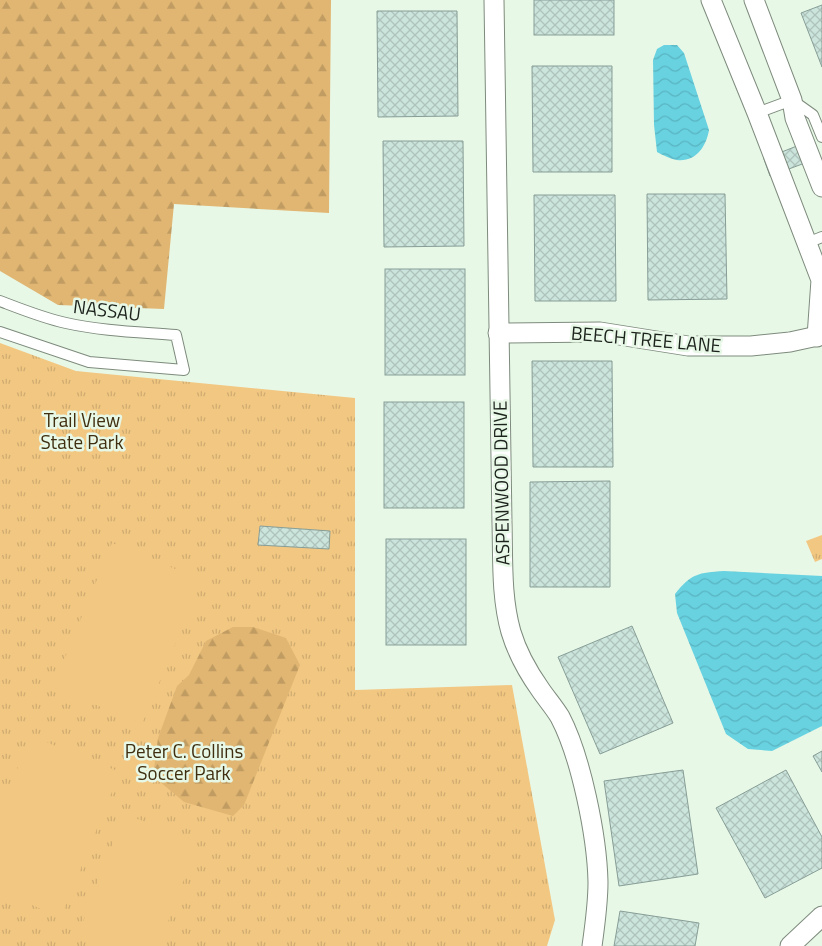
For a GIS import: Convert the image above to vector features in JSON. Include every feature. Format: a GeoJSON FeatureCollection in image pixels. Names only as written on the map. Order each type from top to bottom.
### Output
{"type":"FeatureCollection","features":[{"type":"Feature","properties":{"kind":"street","name":"ASPENWOOD DRIVE"},"geometry":{"type":"LineString","coordinates":[[494,0],[498,333],[505,603],[511,633],[523,663],[559,716],[574,751],[584,790],[594,838],[598,881],[597,914],[592,946]]}},
{"type":"Feature","properties":{"kind":"street"},"geometry":{"type":"LineString","coordinates":[[711,0],[757,113],[815,240],[821,280],[819,336]]}},
{"type":"Feature","properties":{"kind":"street"},"geometry":{"type":"LineString","coordinates":[[754,0],[792,100],[795,118],[822,186]]}},
{"type":"Feature","properties":{"kind":"street","name":"BEECH TREE LANE"},"geometry":{"type":"LineString","coordinates":[[498,333],[600,332],[688,346],[751,346],[819,336]]}},
{"type":"Feature","properties":{"kind":"street"},"geometry":{"type":"LineString","coordinates":[[790,946],[822,916]]}},
{"type":"Feature","properties":{"kind":"lane"},"geometry":{"type":"LineString","coordinates":[[757,113],[792,100],[813,115],[822,137]]}},
{"type":"Feature","properties":{"kind":"lane","name":"NASSAU"},"geometry":{"type":"LineString","coordinates":[[0,301],[32,313],[98,329],[176,335],[184,370],[89,362],[0,332]]}},
{"type":"Feature","properties":{"kind":"green space"},"geometry":{"type":"Polygon","coordinates":[[[0,0],[331,0],[329,213],[174,204],[164,309],[58,305],[0,271],[0,0]]]}},
{"type":"Feature","properties":{"kind":"green space","name":"Peter C. Collins Soccer Park"},"geometry":{"type":"Polygon","coordinates":[[[0,343],[76,371],[355,398],[355,690],[512,685],[555,920],[547,946],[0,946],[0,343]]]}},
{"type":"Feature","properties":{"kind":"green space"},"geometry":{"type":"Polygon","coordinates":[[[822,535],[822,559],[815,562],[806,541],[822,535]]]}},
{"type":"Feature","properties":{"kind":"green space"},"geometry":{"type":"Polygon","coordinates":[[[112,543],[202,580],[142,724],[53,687],[112,543]]]}},
{"type":"Feature","properties":{"kind":"green space"},"geometry":{"type":"Polygon","coordinates":[[[233,627],[253,627],[286,638],[300,665],[244,805],[233,816],[184,802],[153,776],[158,738],[177,686],[189,675],[206,641],[233,627]]]}},
{"type":"Feature","properties":{"kind":"green space"},"geometry":{"type":"Polygon","coordinates":[[[31,736],[120,772],[61,917],[0,892],[0,810],[31,736]]]}},
{"type":"Feature","properties":{"kind":"green space"},"geometry":{"type":"Polygon","coordinates":[[[124,814],[198,841],[159,946],[106,946],[78,935],[124,814]]]}},
{"type":"Feature","properties":{"kind":"water"},"geometry":{"type":"Polygon","coordinates":[[[664,45],[677,45],[684,53],[709,130],[703,147],[690,159],[672,159],[657,152],[654,125],[653,60],[657,49],[664,45]]]}},
{"type":"Feature","properties":{"kind":"water"},"geometry":{"type":"Polygon","coordinates":[[[724,571],[822,576],[822,726],[772,751],[748,749],[726,734],[677,613],[675,594],[686,582],[696,575],[724,571]]]}},
{"type":"Feature","properties":{"kind":"building"},"geometry":{"type":"Polygon","coordinates":[[[534,0],[614,0],[614,35],[534,35],[534,0]]]}},
{"type":"Feature","properties":{"kind":"building"},"geometry":{"type":"Polygon","coordinates":[[[822,5],[822,67],[801,13],[822,5]]]}},
{"type":"Feature","properties":{"kind":"building"},"geometry":{"type":"Polygon","coordinates":[[[377,11],[457,11],[458,116],[378,117],[377,11]]]}},
{"type":"Feature","properties":{"kind":"building"},"geometry":{"type":"Polygon","coordinates":[[[532,66],[612,66],[612,172],[533,172],[532,66]]]}},
{"type":"Feature","properties":{"kind":"building"},"geometry":{"type":"Polygon","coordinates":[[[383,141],[463,141],[464,246],[384,247],[383,141]]]}},
{"type":"Feature","properties":{"kind":"building"},"geometry":{"type":"Polygon","coordinates":[[[807,142],[813,160],[770,176],[764,159],[807,142]]]}},
{"type":"Feature","properties":{"kind":"building"},"geometry":{"type":"Polygon","coordinates":[[[647,194],[725,194],[727,299],[648,300],[647,194]]]}},
{"type":"Feature","properties":{"kind":"building"},"geometry":{"type":"Polygon","coordinates":[[[534,195],[615,195],[616,301],[535,301],[534,195]]]}},
{"type":"Feature","properties":{"kind":"building"},"geometry":{"type":"Polygon","coordinates":[[[385,269],[465,269],[465,375],[385,375],[385,269]]]}},
{"type":"Feature","properties":{"kind":"building"},"geometry":{"type":"Polygon","coordinates":[[[532,361],[612,361],[613,467],[533,467],[532,361]]]}},
{"type":"Feature","properties":{"kind":"building"},"geometry":{"type":"Polygon","coordinates":[[[384,402],[464,402],[464,508],[384,508],[384,402]]]}},
{"type":"Feature","properties":{"kind":"building"},"geometry":{"type":"Polygon","coordinates":[[[610,481],[610,587],[530,587],[530,482],[610,481]]]}},
{"type":"Feature","properties":{"kind":"building"},"geometry":{"type":"Polygon","coordinates":[[[260,526],[330,531],[329,549],[258,545],[260,526]]]}},
{"type":"Feature","properties":{"kind":"building"},"geometry":{"type":"Polygon","coordinates":[[[386,539],[466,539],[466,645],[386,645],[386,539]]]}},
{"type":"Feature","properties":{"kind":"building"},"geometry":{"type":"Polygon","coordinates":[[[632,626],[673,723],[600,754],[558,657],[632,626]]]}},
{"type":"Feature","properties":{"kind":"building"},"geometry":{"type":"Polygon","coordinates":[[[822,751],[822,772],[813,756],[822,751]]]}},
{"type":"Feature","properties":{"kind":"building"},"geometry":{"type":"Polygon","coordinates":[[[683,770],[698,874],[619,886],[604,781],[683,770]]]}},
{"type":"Feature","properties":{"kind":"building"},"geometry":{"type":"Polygon","coordinates":[[[786,770],[822,837],[822,868],[765,898],[716,808],[786,770]]]}},
{"type":"Feature","properties":{"kind":"building"},"geometry":{"type":"Polygon","coordinates":[[[620,911],[699,923],[695,946],[614,946],[620,911]]]}},
{"type":"Feature","properties":{"kind":"park label","name":"Trail View State Park"},"geometry":{"type":"Point","coordinates":[82,431]}}]}
